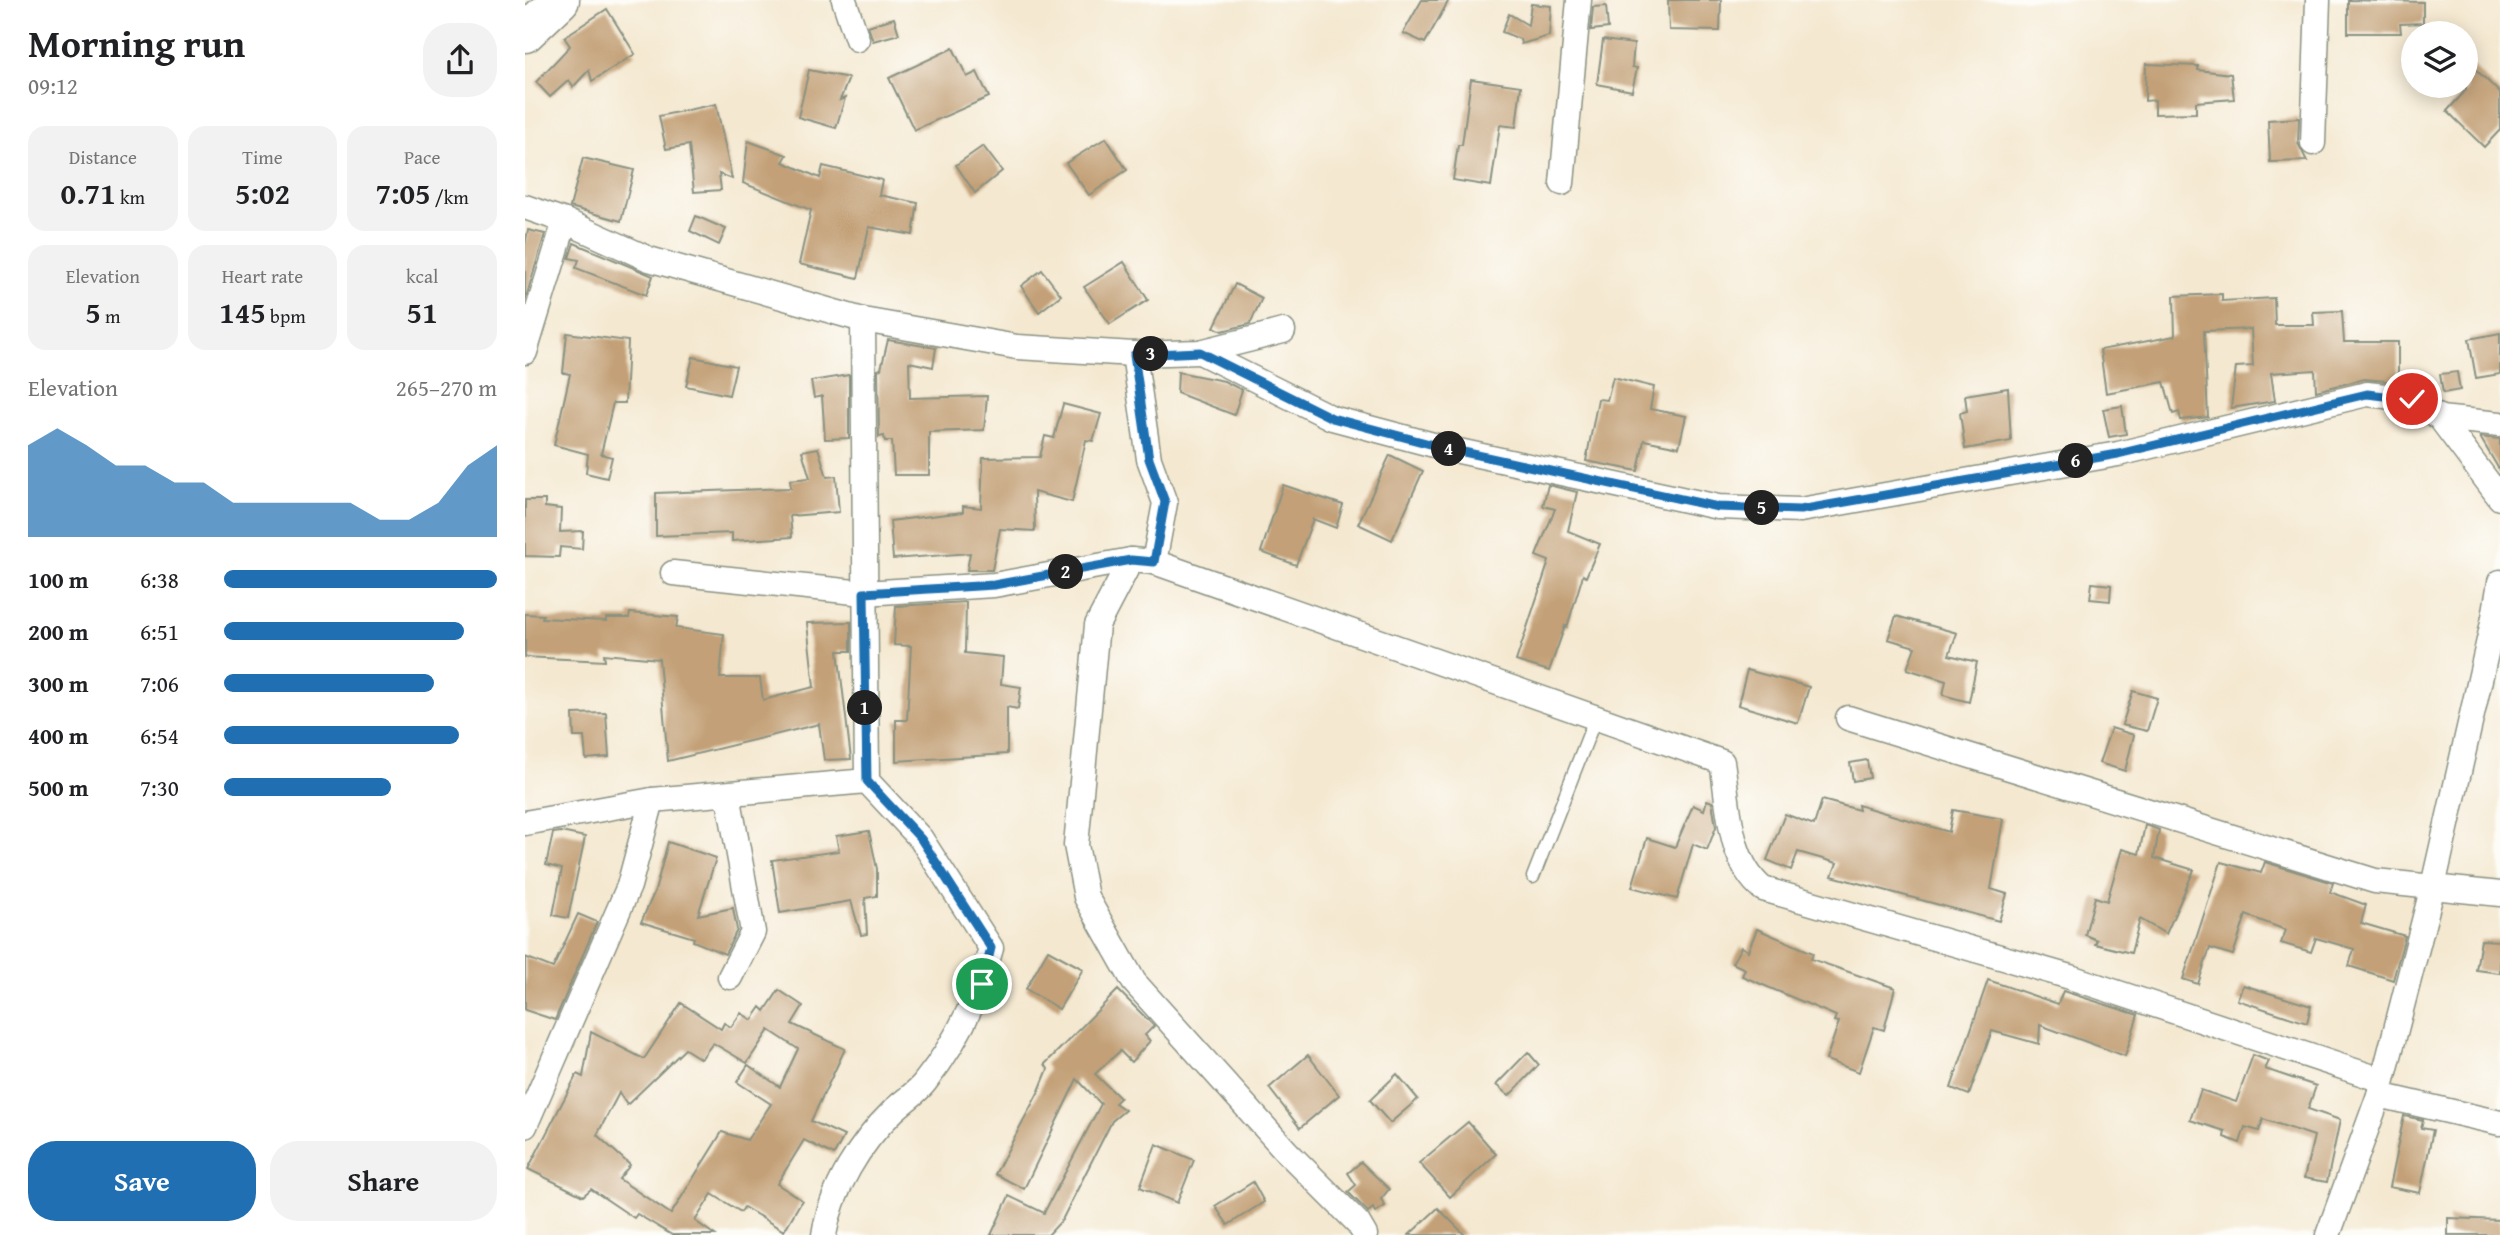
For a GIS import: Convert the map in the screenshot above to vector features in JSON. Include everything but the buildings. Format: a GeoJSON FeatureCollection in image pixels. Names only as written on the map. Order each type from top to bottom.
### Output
{"type":"FeatureCollection","features":[{"type":"Feature","properties":{"kind":"highway"},"geometry":{"type":"LineString","coordinates":[[525,33],[560,0]]}},
{"type":"Feature","properties":{"kind":"street"},"geometry":{"type":"LineString","coordinates":[[844,0],[857,39]]}},
{"type":"Feature","properties":{"kind":"street"},"geometry":{"type":"LineString","coordinates":[[1562,183],[1577,45],[1579,0]]}},
{"type":"Feature","properties":{"kind":"street"},"geometry":{"type":"LineString","coordinates":[[2313,143],[2318,0]]}},
{"type":"Feature","properties":{"kind":"street"},"geometry":{"type":"LineString","coordinates":[[525,206],[649,259],[863,320],[1017,347],[1134,355],[1200,352],[1283,331]]}},
{"type":"Feature","properties":{"kind":"street"},"geometry":{"type":"LineString","coordinates":[[525,352],[565,221]]}},
{"type":"Feature","properties":{"kind":"street"},"geometry":{"type":"LineString","coordinates":[[824,1235],[826,1222],[846,1176],[866,1139],[925,1083],[954,1038],[982,984],[991,948],[921,839],[867,781],[863,320]]}},
{"type":"Feature","properties":{"kind":"street"},"geometry":{"type":"LineString","coordinates":[[1200,352],[1332,418],[1445,448],[1718,507],[1800,510],[2118,454],[2367,394],[2412,399],[2440,418],[2500,498]]}},
{"type":"Feature","properties":{"kind":"street"},"geometry":{"type":"LineString","coordinates":[[1134,355],[1149,459],[1165,502],[1142,561],[1097,625],[1076,845],[1086,897],[1134,982],[1287,1152],[1358,1223],[1365,1235]]}},
{"type":"Feature","properties":{"kind":"street"},"geometry":{"type":"LineString","coordinates":[[2440,418],[2500,424]]}},
{"type":"Feature","properties":{"kind":"street"},"geometry":{"type":"LineString","coordinates":[[673,573],[864,593],[994,585],[1142,561],[1722,762],[1737,851],[1749,878],[1763,889],[2070,976],[2380,1088],[2500,1124]]}},
{"type":"Feature","properties":{"kind":"street"},"geometry":{"type":"LineString","coordinates":[[2328,1235],[2380,1088],[2433,886],[2497,621],[2500,582]]}},
{"type":"Feature","properties":{"kind":"street"},"geometry":{"type":"LineString","coordinates":[[1847,718],[2375,881],[2500,894]]}},
{"type":"Feature","properties":{"kind":"street"},"geometry":{"type":"LineString","coordinates":[[525,823],[652,800],[867,781]]}},
{"type":"Feature","properties":{"kind":"street"},"geometry":{"type":"LineString","coordinates":[[729,794],[753,932],[730,976]]}},
{"type":"Feature","properties":{"kind":"street"},"geometry":{"type":"LineString","coordinates":[[525,1126],[629,886],[652,800]]}},
{"type":"Feature","properties":{"kind":"lane"},"geometry":{"type":"LineString","coordinates":[[1533,877],[1595,719]]}},
{"type":"Feature","properties":{"kind":"route"},"geometry":{"type":"LineString","coordinates":[[982,984],[991,948],[921,839],[867,781],[864,593],[994,585],[1131,560],[1154,562],[1165,502],[1149,459],[1134,355],[1200,352],[1332,418],[1445,448],[1718,507],[1800,510],[2118,454],[2367,394],[2412,399]]}}]}
